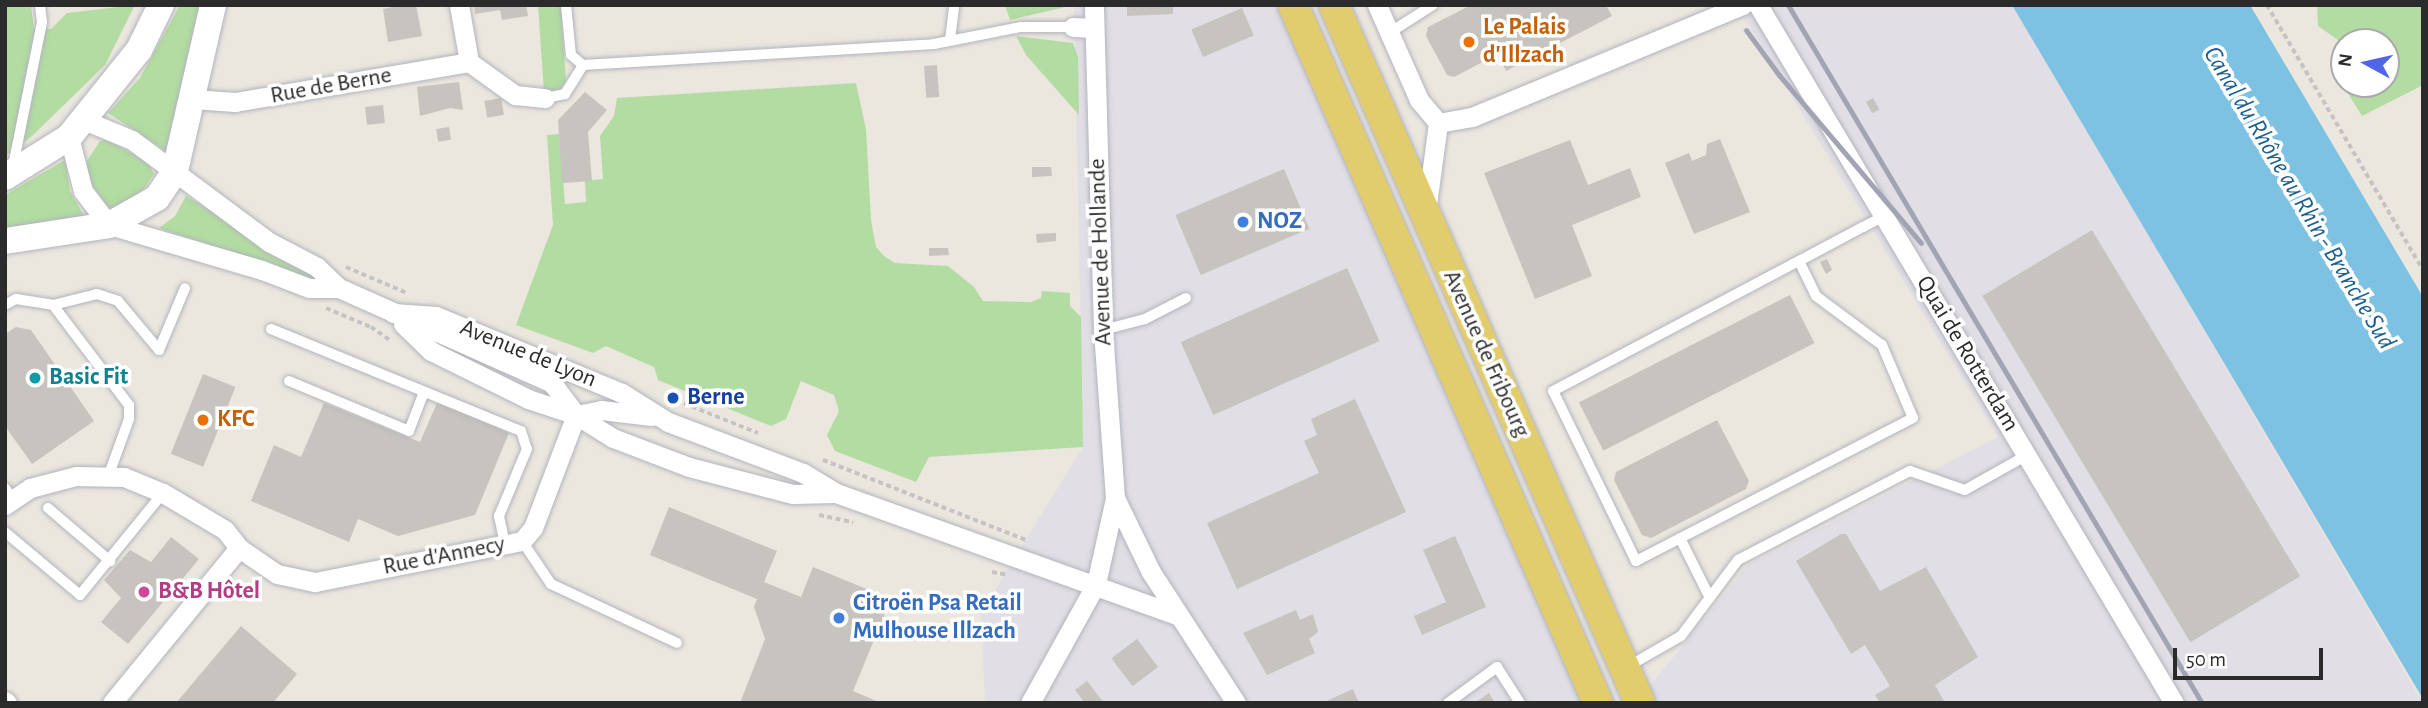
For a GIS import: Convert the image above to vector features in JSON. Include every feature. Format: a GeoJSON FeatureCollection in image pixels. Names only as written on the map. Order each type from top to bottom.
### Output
{"type":"FeatureCollection","features":[{"type":"Feature","properties":{"kind":"main road"},"geometry":{"type":"LineString","coordinates":[[8,176],[77,128],[139,50],[162,5]]}},
{"type":"Feature","properties":{"kind":"main road"},"geometry":{"type":"LineString","coordinates":[[5,242],[109,225],[158,198],[175,172],[213,5]]}},
{"type":"Feature","properties":{"kind":"main road","name":"Avenue de Fribourg"},"geometry":{"type":"LineString","coordinates":[[1293,5],[1598,703]]}},
{"type":"Feature","properties":{"kind":"main road","name":"Avenue de Fribourg"},"geometry":{"type":"LineString","coordinates":[[1334,5],[1640,703]]}},
{"type":"Feature","properties":{"kind":"street"},"geometry":{"type":"LineString","coordinates":[[459,5],[469,62],[515,95],[545,98]]}},
{"type":"Feature","properties":{"kind":"street","name":"Avenue de Hollande"},"geometry":{"type":"LineString","coordinates":[[1030,703],[1096,584],[1115,498],[1103,330],[1094,5]]}},
{"type":"Feature","properties":{"kind":"street"},"geometry":{"type":"LineString","coordinates":[[1377,5],[1419,100],[1438,123],[1425,215]]}},
{"type":"Feature","properties":{"kind":"street"},"geometry":{"type":"LineString","coordinates":[[1438,123],[1472,117],[1743,5]]}},
{"type":"Feature","properties":{"kind":"street","name":"Quai de Rotterdam"},"geometry":{"type":"LineString","coordinates":[[1759,5],[2174,703]]}},
{"type":"Feature","properties":{"kind":"street"},"geometry":{"type":"LineString","coordinates":[[1073,27],[1094,28]]}},
{"type":"Feature","properties":{"kind":"street","name":"Rue de Berne"},"geometry":{"type":"LineString","coordinates":[[193,99],[235,102],[469,62]]}},
{"type":"Feature","properties":{"kind":"street","name":"Avenue de Lyon"},"geometry":{"type":"LineString","coordinates":[[77,128],[120,132],[269,242],[317,267],[339,288],[393,313],[431,351],[528,399],[576,415],[613,438],[689,467],[793,494],[836,493]]}},
{"type":"Feature","properties":{"kind":"street"},"geometry":{"type":"LineString","coordinates":[[77,128],[83,191],[109,225]]}},
{"type":"Feature","properties":{"kind":"street","name":"Avenue de Lyon"},"geometry":{"type":"LineString","coordinates":[[109,225],[262,270],[309,288],[339,288]]}},
{"type":"Feature","properties":{"kind":"street","name":"Avenue de Lyon"},"geometry":{"type":"LineString","coordinates":[[393,313],[436,316],[622,393],[657,416],[729,448],[803,473],[836,493],[1096,584]]}},
{"type":"Feature","properties":{"kind":"street","name":"Avenue de Lyon"},"geometry":{"type":"LineString","coordinates":[[576,415],[601,410],[657,416]]}},
{"type":"Feature","properties":{"kind":"street","name":"Rue d'Annecy"},"geometry":{"type":"LineString","coordinates":[[8,497],[76,475],[124,477],[163,493],[225,530],[239,548],[277,573],[315,582],[513,542],[533,528],[576,415]]}},
{"type":"Feature","properties":{"kind":"street","name":"Avenue de Hollande"},"geometry":{"type":"LineString","coordinates":[[1115,498],[1177,615],[1236,703]]}},
{"type":"Feature","properties":{"kind":"street"},"geometry":{"type":"LineString","coordinates":[[112,703],[239,548]]}},
{"type":"Feature","properties":{"kind":"street"},"geometry":{"type":"LineString","coordinates":[[1096,584],[1177,615]]}},
{"type":"Feature","properties":{"kind":"lane"},"geometry":{"type":"LineString","coordinates":[[8,176],[40,36],[40,5]]}},
{"type":"Feature","properties":{"kind":"lane"},"geometry":{"type":"LineString","coordinates":[[566,5],[570,55],[583,65],[950,40],[1021,27],[1073,27]]}},
{"type":"Feature","properties":{"kind":"lane"},"geometry":{"type":"LineString","coordinates":[[950,40],[954,5]]}},
{"type":"Feature","properties":{"kind":"lane"},"geometry":{"type":"LineString","coordinates":[[1390,33],[1433,5]]}},
{"type":"Feature","properties":{"kind":"lane"},"geometry":{"type":"LineString","coordinates":[[545,98],[565,94],[583,65]]}},
{"type":"Feature","properties":{"kind":"lane"},"geometry":{"type":"LineString","coordinates":[[1799,261],[1816,296],[1882,345],[1913,418],[1636,561],[1553,391],[1799,261],[1885,216]]}},
{"type":"Feature","properties":{"kind":"lane"},"geometry":{"type":"LineString","coordinates":[[5,305],[16,299],[53,305],[97,294],[118,301],[159,350],[185,288]]}},
{"type":"Feature","properties":{"kind":"lane"},"geometry":{"type":"LineString","coordinates":[[1103,330],[1144,319],[1186,298]]}},
{"type":"Feature","properties":{"kind":"lane"},"geometry":{"type":"LineString","coordinates":[[53,305],[129,405],[129,419],[108,477]]}},
{"type":"Feature","properties":{"kind":"lane"},"geometry":{"type":"LineString","coordinates":[[271,329],[521,431],[527,449],[499,516],[513,542],[551,584],[677,643]]}},
{"type":"Feature","properties":{"kind":"lane"},"geometry":{"type":"LineString","coordinates":[[289,381],[409,430],[424,392]]}},
{"type":"Feature","properties":{"kind":"lane"},"geometry":{"type":"LineString","coordinates":[[1623,669],[1681,636],[1738,560],[1910,471],[1965,491],[2027,455]]}},
{"type":"Feature","properties":{"kind":"lane"},"geometry":{"type":"LineString","coordinates":[[5,533],[80,595],[163,493]]}},
{"type":"Feature","properties":{"kind":"lane"},"geometry":{"type":"LineString","coordinates":[[48,508],[110,561]]}},
{"type":"Feature","properties":{"kind":"lane"},"geometry":{"type":"LineString","coordinates":[[1681,538],[1710,598]]}},
{"type":"Feature","properties":{"kind":"lane"},"geometry":{"type":"LineString","coordinates":[[1448,703],[1497,667],[1520,703]]}},
{"type":"Feature","properties":{"kind":"path"},"geometry":{"type":"LineString","coordinates":[[2267,5],[2423,270]]}},
{"type":"Feature","properties":{"kind":"shaded area"},"geometry":{"type":"Polygon","coordinates":[[[1074,5],[1306,5],[1616,703],[985,703],[981,612],[1083,447],[1074,5]]]}},
{"type":"Feature","properties":{"kind":"shaded area"},"geometry":{"type":"Polygon","coordinates":[[[1736,5],[2013,5],[2423,703],[1636,703],[1748,565],[1998,437],[1736,5]]]}},
{"type":"Feature","properties":{"kind":"green space"},"geometry":{"type":"Polygon","coordinates":[[[5,5],[31,5],[34,29],[51,29],[67,13],[135,5],[105,65],[31,137],[5,156],[5,5]]]}},
{"type":"Feature","properties":{"kind":"green space"},"geometry":{"type":"Polygon","coordinates":[[[180,5],[202,5],[166,151],[108,113],[140,78],[180,5]]]}},
{"type":"Feature","properties":{"kind":"green space"},"geometry":{"type":"Polygon","coordinates":[[[538,5],[561,5],[566,82],[558,91],[544,92],[538,5]]]}},
{"type":"Feature","properties":{"kind":"green space"},"geometry":{"type":"Polygon","coordinates":[[[1005,5],[1074,5],[1010,20],[1005,5]]]}},
{"type":"Feature","properties":{"kind":"green space"},"geometry":{"type":"Polygon","coordinates":[[[2317,5],[2423,5],[2423,85],[2400,97],[2400,28],[2330,28],[2330,34],[2318,26],[2317,5]]]}},
{"type":"Feature","properties":{"kind":"green space"},"geometry":{"type":"Polygon","coordinates":[[[1016,36],[1073,43],[1078,57],[1079,115],[1026,55],[1016,36]]]}},
{"type":"Feature","properties":{"kind":"green space"},"geometry":{"type":"Polygon","coordinates":[[[856,83],[866,129],[871,220],[876,247],[884,256],[895,263],[948,266],[974,287],[983,301],[1031,302],[1041,298],[1042,291],[1070,293],[1070,306],[1081,317],[1083,447],[929,457],[916,482],[835,451],[827,435],[839,411],[834,395],[801,381],[786,419],[771,426],[658,380],[654,367],[606,346],[593,353],[516,325],[553,225],[547,135],[559,134],[565,204],[586,202],[585,181],[603,179],[600,136],[614,116],[617,98],[856,83]]]}},
{"type":"Feature","properties":{"kind":"green space"},"geometry":{"type":"Polygon","coordinates":[[[2351,98],[2397,98],[2362,116],[2351,98]]]}},
{"type":"Feature","properties":{"kind":"green space"},"geometry":{"type":"Polygon","coordinates":[[[106,140],[147,161],[154,174],[138,197],[115,209],[108,207],[88,180],[86,170],[87,161],[100,141],[106,140]]]}},
{"type":"Feature","properties":{"kind":"green space"},"geometry":{"type":"Polygon","coordinates":[[[65,160],[70,191],[84,216],[5,231],[5,195],[65,160]]]}},
{"type":"Feature","properties":{"kind":"green space"},"geometry":{"type":"Polygon","coordinates":[[[186,196],[318,276],[316,281],[159,228],[175,216],[186,196]]]}},
{"type":"Feature","properties":{"kind":"water","name":"Canal du Rhône au Rhin - Branche Sud"},"geometry":{"type":"Polygon","coordinates":[[[2012,5],[2250,5],[2423,297],[2423,699],[2012,5]]]}},
{"type":"Feature","properties":{"kind":"building"},"geometry":{"type":"Polygon","coordinates":[[[416,5],[422,36],[388,42],[383,9],[416,5]]]}},
{"type":"Feature","properties":{"kind":"building"},"geometry":{"type":"Polygon","coordinates":[[[474,5],[526,5],[528,16],[502,20],[500,10],[475,14],[474,5]]]}},
{"type":"Feature","properties":{"kind":"building"},"geometry":{"type":"Polygon","coordinates":[[[1127,5],[1173,5],[1173,14],[1127,16],[1127,5]]]}},
{"type":"Feature","properties":{"kind":"building"},"geometry":{"type":"Polygon","coordinates":[[[1471,5],[1606,5],[1612,16],[1506,71],[1498,54],[1454,77],[1447,75],[1426,36],[1428,27],[1471,5]]]}},
{"type":"Feature","properties":{"kind":"building"},"geometry":{"type":"Polygon","coordinates":[[[1242,8],[1254,36],[1203,57],[1191,29],[1242,8]]]}},
{"type":"Feature","properties":{"kind":"building"},"geometry":{"type":"Polygon","coordinates":[[[937,65],[939,97],[926,98],[924,66],[937,65]]]}},
{"type":"Feature","properties":{"kind":"building"},"geometry":{"type":"Polygon","coordinates":[[[459,82],[463,110],[450,108],[420,116],[417,87],[459,82]]]}},
{"type":"Feature","properties":{"kind":"building"},"geometry":{"type":"Polygon","coordinates":[[[585,92],[607,110],[588,132],[592,181],[562,183],[558,120],[585,92]]]}},
{"type":"Feature","properties":{"kind":"building"},"geometry":{"type":"Polygon","coordinates":[[[501,98],[504,115],[487,118],[484,101],[501,98]]]}},
{"type":"Feature","properties":{"kind":"building"},"geometry":{"type":"Polygon","coordinates":[[[1873,98],[1879,109],[1872,113],[1866,102],[1873,98]]]}},
{"type":"Feature","properties":{"kind":"building"},"geometry":{"type":"Polygon","coordinates":[[[383,105],[385,123],[367,125],[365,107],[383,105]]]}},
{"type":"Feature","properties":{"kind":"building"},"geometry":{"type":"Polygon","coordinates":[[[449,127],[451,140],[438,142],[436,129],[449,127]]]}},
{"type":"Feature","properties":{"kind":"building"},"geometry":{"type":"Polygon","coordinates":[[[1720,139],[1750,212],[1694,234],[1665,163],[1689,153],[1692,161],[1706,155],[1707,144],[1720,139]]]}},
{"type":"Feature","properties":{"kind":"building"},"geometry":{"type":"Polygon","coordinates":[[[1570,140],[1588,185],[1630,168],[1641,197],[1572,225],[1592,276],[1535,299],[1484,173],[1570,140]]]}},
{"type":"Feature","properties":{"kind":"building"},"geometry":{"type":"Polygon","coordinates":[[[1032,167],[1051,167],[1052,176],[1032,177],[1032,167]]]}},
{"type":"Feature","properties":{"kind":"building","name":"NOZ"},"geometry":{"type":"Polygon","coordinates":[[[1284,169],[1309,229],[1201,275],[1175,215],[1284,169]]]}},
{"type":"Feature","properties":{"kind":"building"},"geometry":{"type":"Polygon","coordinates":[[[2092,230],[2300,576],[2190,642],[1982,296],[2092,230]]]}},
{"type":"Feature","properties":{"kind":"building"},"geometry":{"type":"Polygon","coordinates":[[[1056,233],[1056,241],[1037,243],[1036,234],[1056,233]]]}},
{"type":"Feature","properties":{"kind":"building"},"geometry":{"type":"Polygon","coordinates":[[[929,248],[948,248],[949,255],[929,256],[929,248]]]}},
{"type":"Feature","properties":{"kind":"building"},"geometry":{"type":"Polygon","coordinates":[[[1827,259],[1832,270],[1826,274],[1820,262],[1827,259]]]}},
{"type":"Feature","properties":{"kind":"building"},"geometry":{"type":"Polygon","coordinates":[[[1347,268],[1380,341],[1213,415],[1181,342],[1347,268]]]}},
{"type":"Feature","properties":{"kind":"building"},"geometry":{"type":"Polygon","coordinates":[[[1790,295],[1815,343],[1603,451],[1579,403],[1790,295]]]}},
{"type":"Feature","properties":{"kind":"building","name":"Basic Fit"},"geometry":{"type":"Polygon","coordinates":[[[16,327],[31,330],[94,421],[32,464],[5,426],[5,334],[16,327]]]}},
{"type":"Feature","properties":{"kind":"building","name":"KFC"},"geometry":{"type":"Polygon","coordinates":[[[203,374],[235,387],[203,467],[171,454],[203,374]]]}},
{"type":"Feature","properties":{"kind":"building"},"geometry":{"type":"Polygon","coordinates":[[[1355,399],[1406,512],[1237,589],[1207,523],[1319,473],[1304,441],[1317,435],[1311,419],[1355,399]]]}},
{"type":"Feature","properties":{"kind":"building"},"geometry":{"type":"Polygon","coordinates":[[[324,403],[420,442],[437,403],[509,433],[475,515],[398,536],[358,519],[349,542],[251,501],[274,445],[301,457],[324,403]]]}},
{"type":"Feature","properties":{"kind":"building"},"geometry":{"type":"Polygon","coordinates":[[[1717,420],[1749,481],[1746,489],[1651,538],[1642,535],[1614,480],[1616,472],[1717,420]]]}},
{"type":"Feature","properties":{"kind":"building"},"geometry":{"type":"Polygon","coordinates":[[[669,507],[777,551],[764,582],[801,597],[813,567],[891,599],[853,691],[881,703],[740,703],[765,639],[754,607],[757,599],[650,555],[669,507]]]}},
{"type":"Feature","properties":{"kind":"building"},"geometry":{"type":"Polygon","coordinates":[[[1841,534],[1846,534],[1880,591],[1926,567],[1978,657],[1935,685],[1945,703],[1880,703],[1875,695],[1890,686],[1865,645],[1851,654],[1796,561],[1841,534]]]}},
{"type":"Feature","properties":{"kind":"building"},"geometry":{"type":"Polygon","coordinates":[[[1455,536],[1486,607],[1422,635],[1414,616],[1446,602],[1423,550],[1455,536]]]}},
{"type":"Feature","properties":{"kind":"building","name":"B&B Hôtel"},"geometry":{"type":"Polygon","coordinates":[[[171,537],[199,559],[128,644],[101,622],[121,598],[104,580],[130,550],[151,562],[171,537]]]}},
{"type":"Feature","properties":{"kind":"building"},"geometry":{"type":"Polygon","coordinates":[[[1296,610],[1300,620],[1313,614],[1318,632],[1309,639],[1315,653],[1267,675],[1243,633],[1296,610]]]}},
{"type":"Feature","properties":{"kind":"building"},"geometry":{"type":"Polygon","coordinates":[[[241,626],[297,674],[273,703],[176,703],[241,626]]]}},
{"type":"Feature","properties":{"kind":"building"},"geometry":{"type":"Polygon","coordinates":[[[1137,639],[1158,667],[1133,686],[1111,658],[1137,639]]]}},
{"type":"Feature","properties":{"kind":"building"},"geometry":{"type":"Polygon","coordinates":[[[1087,681],[1104,703],[1085,703],[1075,690],[1087,681]]]}},
{"type":"Feature","properties":{"kind":"building"},"geometry":{"type":"Polygon","coordinates":[[[1353,689],[1359,703],[1322,703],[1353,689]]]}},
{"type":"Feature","properties":{"kind":"building"},"geometry":{"type":"Polygon","coordinates":[[[1489,693],[1495,703],[1475,703],[1489,693]]]}},
{"type":"Feature","properties":{"kind":"railway"},"geometry":{"type":"LineString","coordinates":[[1788,5],[2202,703]]}},
{"type":"Feature","properties":{"kind":"railway"},"geometry":{"type":"LineString","coordinates":[[1746,30],[1779,75],[1921,243]]}},
{"type":"Feature","properties":{"kind":"place","name":"Le Palais d'Illzach"},"geometry":{"type":"Point","coordinates":[1469,42]}},
{"type":"Feature","properties":{"kind":"place","name":"NOZ"},"geometry":{"type":"Point","coordinates":[1243,222]}},
{"type":"Feature","properties":{"kind":"place","name":"Basic Fit"},"geometry":{"type":"Point","coordinates":[35,378]}},
{"type":"Feature","properties":{"kind":"place","name":"Berne"},"geometry":{"type":"Point","coordinates":[673,398]}},
{"type":"Feature","properties":{"kind":"place","name":"KFC"},"geometry":{"type":"Point","coordinates":[203,420]}},
{"type":"Feature","properties":{"kind":"place","name":"B&B Hôtel"},"geometry":{"type":"Point","coordinates":[144,592]}},
{"type":"Feature","properties":{"kind":"place","name":"Citroën Psa Retail Mulhouse Illzach"},"geometry":{"type":"Point","coordinates":[839,618]}}]}
